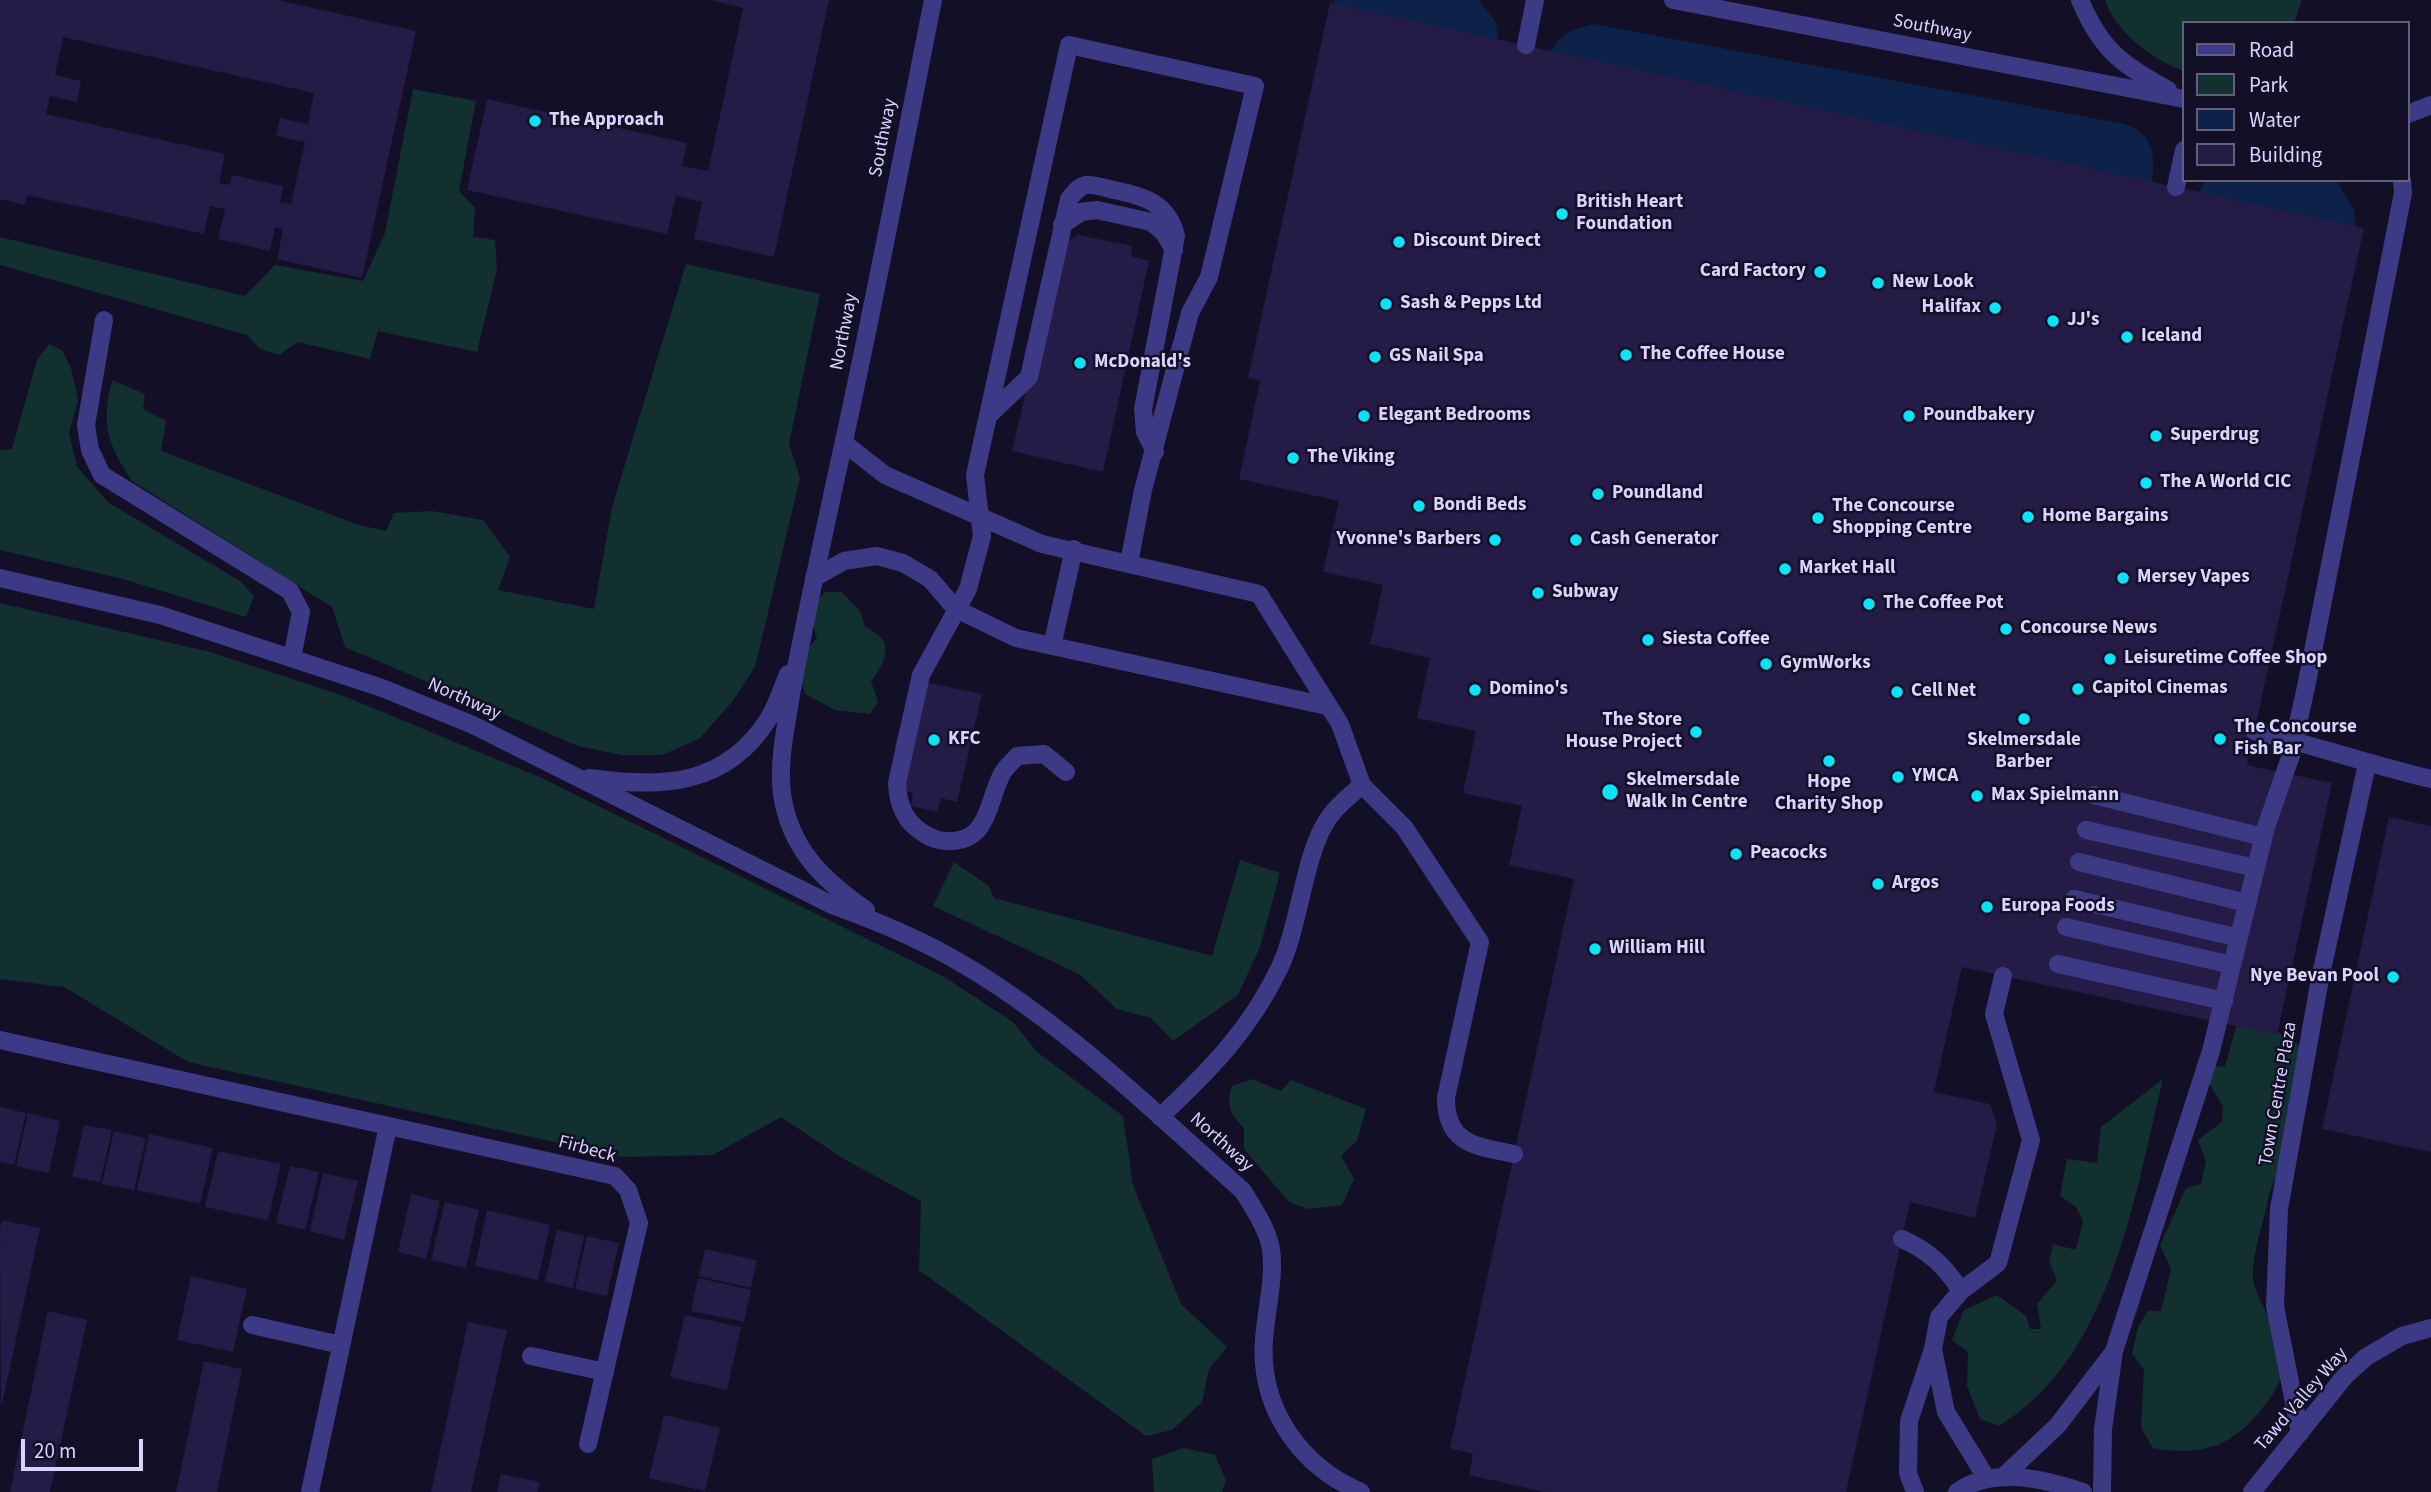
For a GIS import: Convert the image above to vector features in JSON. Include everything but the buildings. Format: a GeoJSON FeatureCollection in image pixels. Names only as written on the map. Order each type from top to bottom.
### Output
{"type":"FeatureCollection","features":[{"type":"Feature","properties":{"kind":"street","name":"Southway"},"geometry":{"type":"LineString","coordinates":[[876,285],[933,0]]}},
{"type":"Feature","properties":{"kind":"street"},"geometry":{"type":"LineString","coordinates":[[1526,46],[1535,0]]}},
{"type":"Feature","properties":{"kind":"street","name":"Southway"},"geometry":{"type":"LineString","coordinates":[[1673,0],[2182,98]]}},
{"type":"Feature","properties":{"kind":"street","name":"Southway"},"geometry":{"type":"LineString","coordinates":[[2080,0],[2093,32],[2126,67],[2182,97]]}},
{"type":"Feature","properties":{"kind":"street"},"geometry":{"type":"LineString","coordinates":[[1066,772],[1044,754],[1017,756],[1003,772],[982,825],[974,836],[961,841],[932,839],[908,820],[901,810],[897,783],[921,675],[968,589],[982,536],[975,475],[1069,45],[1255,86],[1209,277],[1190,313],[1129,563]]}},
{"type":"Feature","properties":{"kind":"street"},"geometry":{"type":"LineString","coordinates":[[2410,113],[2431,105]]}},
{"type":"Feature","properties":{"kind":"street"},"geometry":{"type":"LineString","coordinates":[[2176,187],[2182,159]]}},
{"type":"Feature","properties":{"kind":"street"},"geometry":{"type":"LineString","coordinates":[[2102,1492],[2103,1429],[2114,1351],[2159,1218],[2224,1001],[2263,837],[2287,773],[2403,193],[2402,182]]}},
{"type":"Feature","properties":{"kind":"street"},"geometry":{"type":"LineString","coordinates":[[988,416],[1029,377],[1069,199],[1077,189],[1088,184],[1112,189],[1146,197],[1158,205],[1173,223],[1176,236],[1143,409],[1145,432],[1155,452]]}},
{"type":"Feature","properties":{"kind":"street"},"geometry":{"type":"LineString","coordinates":[[1062,225],[1081,212],[1097,210],[1151,222],[1164,233],[1174,250]]}},
{"type":"Feature","properties":{"kind":"street","name":"Northway"},"geometry":{"type":"LineString","coordinates":[[876,285],[799,648],[780,764],[783,797],[791,828],[806,856],[828,884],[886,925]]}},
{"type":"Feature","properties":{"kind":"street"},"geometry":{"type":"LineString","coordinates":[[104,320],[86,425],[90,450],[102,475],[290,591],[300,612],[292,658]]}},
{"type":"Feature","properties":{"kind":"street"},"geometry":{"type":"LineString","coordinates":[[844,443],[885,475],[978,513],[1042,544],[1074,549],[1259,594],[1340,724],[1362,785],[1404,827],[1480,942],[1446,1098],[1446,1113],[1453,1131],[1466,1142],[1514,1154]]}},
{"type":"Feature","properties":{"kind":"street"},"geometry":{"type":"LineString","coordinates":[[1052,646],[1074,549]]}},
{"type":"Feature","properties":{"kind":"street"},"geometry":{"type":"LineString","coordinates":[[814,578],[844,561],[877,556],[903,563],[930,579],[956,609],[1016,638],[1327,706]]}},
{"type":"Feature","properties":{"kind":"street","name":"Northway"},"geometry":{"type":"LineString","coordinates":[[0,578],[160,615],[383,688],[473,726],[832,905],[886,925],[954,959],[1010,995],[1070,1039],[1243,1191],[1262,1221],[1271,1248],[1271,1283],[1264,1341],[1264,1368],[1271,1401],[1287,1433],[1310,1460],[1339,1482],[1362,1492]]}},
{"type":"Feature","properties":{"kind":"street"},"geometry":{"type":"LineString","coordinates":[[573,775],[634,784],[665,783],[699,776],[726,763],[749,744],[770,717],[799,648]]}},
{"type":"Feature","properties":{"kind":"street"},"geometry":{"type":"LineString","coordinates":[[2254,731],[2305,743],[2367,764],[2431,779]]}},
{"type":"Feature","properties":{"kind":"street","name":"Town Centre Plaza"},"geometry":{"type":"LineString","coordinates":[[2300,1433],[2275,1306],[2279,1209],[2320,979],[2367,764]]}},
{"type":"Feature","properties":{"kind":"street"},"geometry":{"type":"LineString","coordinates":[[1160,1117],[1218,1063],[1263,1000],[1281,964],[1297,919],[1320,833],[1329,816],[1362,785]]}},
{"type":"Feature","properties":{"kind":"street"},"geometry":{"type":"LineString","coordinates":[[2094,795],[2263,837]]}},
{"type":"Feature","properties":{"kind":"street"},"geometry":{"type":"LineString","coordinates":[[2086,830],[2256,868]]}},
{"type":"Feature","properties":{"kind":"street"},"geometry":{"type":"LineString","coordinates":[[2079,862],[2247,903]]}},
{"type":"Feature","properties":{"kind":"street"},"geometry":{"type":"LineString","coordinates":[[2074,900],[2239,938]]}},
{"type":"Feature","properties":{"kind":"street"},"geometry":{"type":"LineString","coordinates":[[2066,927],[2232,965]]}},
{"type":"Feature","properties":{"kind":"street"},"geometry":{"type":"LineString","coordinates":[[2058,964],[2224,1001]]}},
{"type":"Feature","properties":{"kind":"street"},"geometry":{"type":"LineString","coordinates":[[1914,1492],[1908,1473],[1909,1421],[1933,1349],[1939,1317],[1961,1291],[1998,1263],[2031,1140],[1994,1014],[2003,976]]}},
{"type":"Feature","properties":{"kind":"street","name":"Firbeck"},"geometry":{"type":"LineString","coordinates":[[0,1040],[615,1176],[628,1190],[639,1223],[588,1444]]}},
{"type":"Feature","properties":{"kind":"street"},"geometry":{"type":"LineString","coordinates":[[310,1492],[388,1126]]}},
{"type":"Feature","properties":{"kind":"street"},"geometry":{"type":"LineString","coordinates":[[1902,1238],[1926,1250],[1946,1268],[1961,1291]]}},
{"type":"Feature","properties":{"kind":"street"},"geometry":{"type":"LineString","coordinates":[[252,1325],[341,1345]]}},
{"type":"Feature","properties":{"kind":"street","name":"Tawd Valley Way"},"geometry":{"type":"LineString","coordinates":[[2252,1492],[2345,1376],[2367,1357],[2402,1336],[2431,1328]]}},
{"type":"Feature","properties":{"kind":"street"},"geometry":{"type":"LineString","coordinates":[[1933,1349],[1946,1412],[1995,1478]]}},
{"type":"Feature","properties":{"kind":"street"},"geometry":{"type":"LineString","coordinates":[[1957,1492],[1995,1478],[2058,1425],[2114,1351]]}},
{"type":"Feature","properties":{"kind":"street"},"geometry":{"type":"LineString","coordinates":[[531,1356],[605,1373]]}},
{"type":"Feature","properties":{"kind":"street"},"geometry":{"type":"LineString","coordinates":[[1995,1478],[2041,1479],[2083,1492]]}},
{"type":"Feature","properties":{"kind":"green space"},"geometry":{"type":"Polygon","coordinates":[[[2105,0],[2302,0],[2295,21],[2182,21],[2182,70],[2160,60],[2137,44],[2118,24],[2105,0]]]}},
{"type":"Feature","properties":{"kind":"green space"},"geometry":{"type":"Polygon","coordinates":[[[413,89],[476,101],[459,191],[475,208],[473,237],[495,240],[497,269],[477,352],[378,331],[370,359],[298,342],[279,355],[260,349],[247,335],[0,265],[0,237],[245,296],[275,265],[363,281],[385,233],[413,89]]]}},
{"type":"Feature","properties":{"kind":"green space"},"geometry":{"type":"Polygon","coordinates":[[[686,264],[820,294],[789,444],[800,478],[755,667],[732,702],[699,739],[662,755],[622,755],[578,746],[345,647],[332,607],[132,481],[117,456],[108,433],[107,409],[112,380],[145,394],[143,409],[166,421],[161,451],[359,525],[386,531],[394,513],[432,511],[483,520],[510,557],[498,590],[594,609],[612,507],[686,264]]]}},
{"type":"Feature","properties":{"kind":"green space"},"geometry":{"type":"Polygon","coordinates":[[[49,344],[62,350],[71,368],[78,400],[69,433],[77,467],[109,503],[240,581],[254,596],[246,617],[123,579],[0,550],[0,450],[12,449],[37,360],[49,344]]]}},
{"type":"Feature","properties":{"kind":"green space"},"geometry":{"type":"Polygon","coordinates":[[[825,592],[842,592],[860,611],[865,627],[875,632],[885,644],[884,658],[871,681],[878,702],[870,714],[835,710],[805,694],[802,664],[807,651],[817,638],[813,613],[816,603],[825,592]]]}},
{"type":"Feature","properties":{"kind":"green space"},"geometry":{"type":"Polygon","coordinates":[[[0,603],[210,652],[344,696],[544,779],[946,978],[1013,1022],[1037,1052],[1123,1116],[1133,1185],[1181,1304],[1227,1347],[1209,1369],[1202,1402],[1172,1430],[1146,1436],[919,1270],[921,1201],[844,1159],[781,1117],[713,1155],[623,1157],[188,1062],[64,987],[0,979],[0,603]]]}},
{"type":"Feature","properties":{"kind":"green space"},"geometry":{"type":"Polygon","coordinates":[[[1240,860],[1280,873],[1260,947],[1238,995],[1173,1041],[1151,1018],[1117,1009],[1079,974],[933,906],[954,862],[989,886],[994,898],[1212,956],[1240,860]]]}},
{"type":"Feature","properties":{"kind":"green space"},"geometry":{"type":"Polygon","coordinates":[[[2238,1020],[2274,1031],[2292,1040],[2304,1052],[2307,1065],[2301,1104],[2271,1190],[2253,1269],[2255,1287],[2280,1345],[2283,1368],[2276,1388],[2264,1406],[2253,1420],[2229,1439],[2202,1449],[2187,1451],[2153,1448],[2141,1428],[2144,1370],[2132,1354],[2138,1327],[2148,1311],[2161,1311],[2171,1269],[2160,1245],[2186,1188],[2201,1184],[2206,1161],[2198,1140],[2222,1122],[2223,1106],[2208,1082],[2214,1067],[2225,1066],[2238,1020]]]}},
{"type":"Feature","properties":{"kind":"green space"},"geometry":{"type":"Polygon","coordinates":[[[1252,1079],[1281,1091],[1291,1080],[1366,1109],[1357,1141],[1341,1156],[1354,1179],[1342,1205],[1308,1209],[1289,1202],[1244,1149],[1244,1128],[1232,1114],[1229,1099],[1232,1086],[1252,1079]]]}},
{"type":"Feature","properties":{"kind":"green space"},"geometry":{"type":"Polygon","coordinates":[[[2163,1079],[2128,1223],[2112,1272],[2092,1318],[2068,1360],[2037,1396],[1999,1426],[1980,1419],[1967,1386],[1968,1352],[1952,1340],[1964,1310],[1997,1295],[2026,1316],[2030,1329],[2041,1329],[2037,1304],[2057,1280],[2049,1262],[2053,1244],[2076,1250],[2083,1221],[2076,1207],[2060,1196],[2067,1159],[2097,1163],[2101,1127],[2163,1079]]]}},
{"type":"Feature","properties":{"kind":"green space"},"geometry":{"type":"Polygon","coordinates":[[[1183,1448],[1215,1455],[1226,1480],[1222,1492],[1154,1492],[1152,1459],[1183,1448]]]}},
{"type":"Feature","properties":{"kind":"water"},"geometry":{"type":"Polygon","coordinates":[[[1334,0],[1479,0],[1496,23],[1499,42],[1332,8],[1334,0]]]}},
{"type":"Feature","properties":{"kind":"water"},"geometry":{"type":"Polygon","coordinates":[[[1594,24],[2124,124],[2142,134],[2151,148],[2151,186],[1550,55],[1562,37],[1594,24]]]}},
{"type":"Feature","properties":{"kind":"water"},"geometry":{"type":"Polygon","coordinates":[[[2204,182],[2337,182],[2354,210],[2357,232],[2197,197],[2204,182]]]}},
{"type":"Feature","properties":{"kind":"place","name":"The Approach"},"geometry":{"type":"Point","coordinates":[535,121]}},
{"type":"Feature","properties":{"kind":"place","name":"British Heart Foundation"},"geometry":{"type":"Point","coordinates":[1562,214]}},
{"type":"Feature","properties":{"kind":"place","name":"Discount Direct"},"geometry":{"type":"Point","coordinates":[1399,242]}},
{"type":"Feature","properties":{"kind":"place","name":"Card Factory"},"geometry":{"type":"Point","coordinates":[1820,272]}},
{"type":"Feature","properties":{"kind":"place","name":"New Look"},"geometry":{"type":"Point","coordinates":[1878,283]}},
{"type":"Feature","properties":{"kind":"place","name":"Sash & Pepps Ltd"},"geometry":{"type":"Point","coordinates":[1386,304]}},
{"type":"Feature","properties":{"kind":"place","name":"Halifax"},"geometry":{"type":"Point","coordinates":[1995,308]}},
{"type":"Feature","properties":{"kind":"place","name":"JJ's"},"geometry":{"type":"Point","coordinates":[2053,321]}},
{"type":"Feature","properties":{"kind":"place","name":"Iceland"},"geometry":{"type":"Point","coordinates":[2127,337]}},
{"type":"Feature","properties":{"kind":"place","name":"The Coffee House"},"geometry":{"type":"Point","coordinates":[1626,355]}},
{"type":"Feature","properties":{"kind":"place","name":"GS Nail Spa"},"geometry":{"type":"Point","coordinates":[1375,357]}},
{"type":"Feature","properties":{"kind":"place","name":"McDonald's"},"geometry":{"type":"Point","coordinates":[1080,363]}},
{"type":"Feature","properties":{"kind":"place","name":"Elegant Bedrooms"},"geometry":{"type":"Point","coordinates":[1364,416]}},
{"type":"Feature","properties":{"kind":"place","name":"Poundbakery"},"geometry":{"type":"Point","coordinates":[1909,416]}},
{"type":"Feature","properties":{"kind":"place","name":"Superdrug"},"geometry":{"type":"Point","coordinates":[2156,436]}},
{"type":"Feature","properties":{"kind":"place","name":"The Viking"},"geometry":{"type":"Point","coordinates":[1293,458]}},
{"type":"Feature","properties":{"kind":"place","name":"The A World CIC"},"geometry":{"type":"Point","coordinates":[2146,483]}},
{"type":"Feature","properties":{"kind":"place","name":"Poundland"},"geometry":{"type":"Point","coordinates":[1598,494]}},
{"type":"Feature","properties":{"kind":"place","name":"Bondi Beds"},"geometry":{"type":"Point","coordinates":[1419,506]}},
{"type":"Feature","properties":{"kind":"place","name":"Home Bargains"},"geometry":{"type":"Point","coordinates":[2028,517]}},
{"type":"Feature","properties":{"kind":"place","name":"The Concourse Shopping Centre"},"geometry":{"type":"Point","coordinates":[1818,518]}},
{"type":"Feature","properties":{"kind":"place","name":"Yvonne's Barbers"},"geometry":{"type":"Point","coordinates":[1495,540]}},
{"type":"Feature","properties":{"kind":"place","name":"Cash Generator"},"geometry":{"type":"Point","coordinates":[1576,540]}},
{"type":"Feature","properties":{"kind":"place","name":"Market Hall"},"geometry":{"type":"Point","coordinates":[1785,569]}},
{"type":"Feature","properties":{"kind":"place","name":"Mersey Vapes"},"geometry":{"type":"Point","coordinates":[2123,578]}},
{"type":"Feature","properties":{"kind":"place","name":"Subway"},"geometry":{"type":"Point","coordinates":[1538,593]}},
{"type":"Feature","properties":{"kind":"place","name":"The Coffee Pot"},"geometry":{"type":"Point","coordinates":[1869,604]}},
{"type":"Feature","properties":{"kind":"place","name":"Concourse News"},"geometry":{"type":"Point","coordinates":[2006,629]}},
{"type":"Feature","properties":{"kind":"place","name":"Siesta Coffee"},"geometry":{"type":"Point","coordinates":[1648,640]}},
{"type":"Feature","properties":{"kind":"place","name":"Leisuretime Coffee Shop"},"geometry":{"type":"Point","coordinates":[2110,659]}},
{"type":"Feature","properties":{"kind":"place","name":"GymWorks"},"geometry":{"type":"Point","coordinates":[1766,664]}},
{"type":"Feature","properties":{"kind":"place","name":"Capitol Cinemas"},"geometry":{"type":"Point","coordinates":[2078,689]}},
{"type":"Feature","properties":{"kind":"place","name":"Domino's"},"geometry":{"type":"Point","coordinates":[1475,690]}},
{"type":"Feature","properties":{"kind":"place","name":"Cell Net"},"geometry":{"type":"Point","coordinates":[1897,692]}},
{"type":"Feature","properties":{"kind":"place","name":"Skelmersdale Barber"},"geometry":{"type":"Point","coordinates":[2024,719]}},
{"type":"Feature","properties":{"kind":"place","name":"The Store House Project"},"geometry":{"type":"Point","coordinates":[1696,732]}},
{"type":"Feature","properties":{"kind":"place","name":"The Concourse Fish Bar"},"geometry":{"type":"Point","coordinates":[2220,739]}},
{"type":"Feature","properties":{"kind":"place","name":"KFC"},"geometry":{"type":"Point","coordinates":[934,740]}},
{"type":"Feature","properties":{"kind":"place","name":"Hope Charity Shop"},"geometry":{"type":"Point","coordinates":[1829,761]}},
{"type":"Feature","properties":{"kind":"place","name":"YMCA"},"geometry":{"type":"Point","coordinates":[1898,777]}},
{"type":"Feature","properties":{"kind":"place","name":"Skelmersdale Walk In Centre"},"geometry":{"type":"Point","coordinates":[1610,792]}},
{"type":"Feature","properties":{"kind":"place","name":"Max Spielmann"},"geometry":{"type":"Point","coordinates":[1977,796]}},
{"type":"Feature","properties":{"kind":"place","name":"Peacocks"},"geometry":{"type":"Point","coordinates":[1736,854]}},
{"type":"Feature","properties":{"kind":"place","name":"Argos"},"geometry":{"type":"Point","coordinates":[1878,884]}},
{"type":"Feature","properties":{"kind":"place","name":"Europa Foods"},"geometry":{"type":"Point","coordinates":[1987,907]}},
{"type":"Feature","properties":{"kind":"place","name":"William Hill"},"geometry":{"type":"Point","coordinates":[1595,949]}},
{"type":"Feature","properties":{"kind":"place","name":"Nye Bevan Pool"},"geometry":{"type":"Point","coordinates":[2393,977]}}]}
